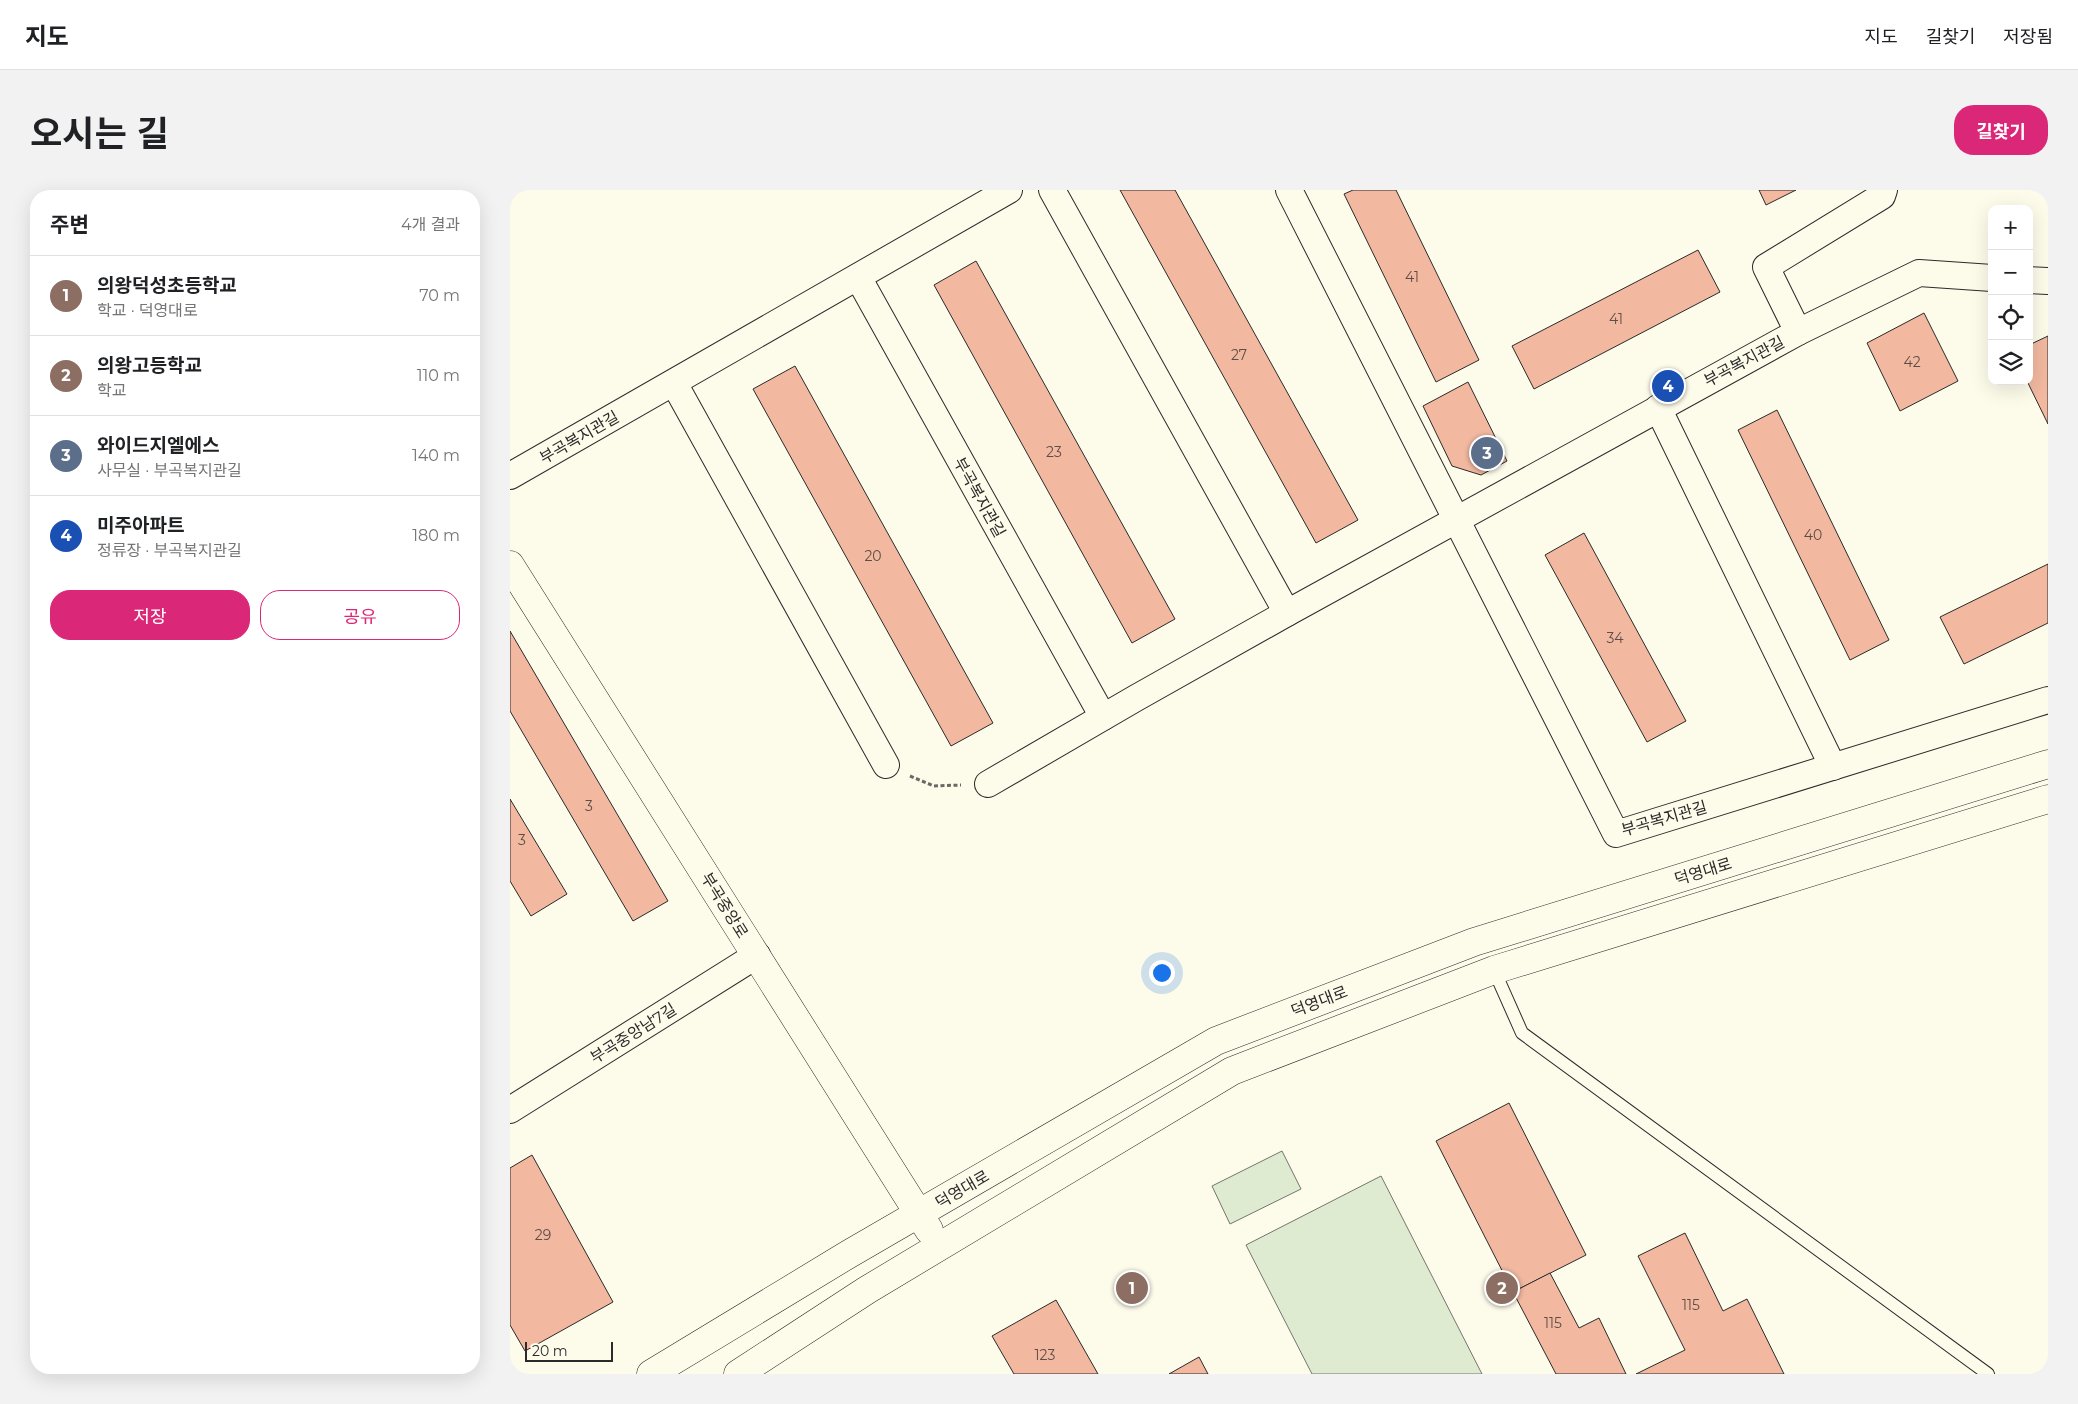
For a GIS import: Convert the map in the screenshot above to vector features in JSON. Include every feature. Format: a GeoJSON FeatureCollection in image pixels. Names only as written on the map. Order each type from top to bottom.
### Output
{"type":"FeatureCollection","features":[{"type":"Feature","properties":{"kind":"street","name":"부곡복지관길"},"geometry":{"type":"LineString","coordinates":[[510,476],[1009,190]]}},
{"type":"Feature","properties":{"kind":"street"},"geometry":{"type":"LineString","coordinates":[[1052,190],[1287,613]]}},
{"type":"Feature","properties":{"kind":"street"},"geometry":{"type":"LineString","coordinates":[[1289,190],[1456,520]]}},
{"type":"Feature","properties":{"kind":"street"},"geometry":{"type":"LineString","coordinates":[[1798,332],[1766,267],[1882,196],[1884,190]]}},
{"type":"Feature","properties":{"kind":"street","name":"부곡복지관길"},"geometry":{"type":"LineString","coordinates":[[988,784],[1287,613],[1798,332],[1919,273],[1988,278]]}},
{"type":"Feature","properties":{"kind":"street","name":"부곡복지관길"},"geometry":{"type":"LineString","coordinates":[[858,277],[1102,718]]}},
{"type":"Feature","properties":{"kind":"street"},"geometry":{"type":"LineString","coordinates":[[2033,280],[2048,281]]}},
{"type":"Feature","properties":{"kind":"street"},"geometry":{"type":"LineString","coordinates":[[674,383],[886,765]]}},
{"type":"Feature","properties":{"kind":"street"},"geometry":{"type":"LineString","coordinates":[[1658,408],[1833,767]]}},
{"type":"Feature","properties":{"kind":"street","name":"부곡복지관길"},"geometry":{"type":"LineString","coordinates":[[1456,520],[1616,834],[2048,700]]}},
{"type":"Feature","properties":{"kind":"street","name":"부곡중앙로"},"geometry":{"type":"LineString","coordinates":[[510,565],[939,1246]]}},
{"type":"Feature","properties":{"kind":"street","name":"덕영대로"},"geometry":{"type":"LineString","coordinates":[[651,1374],[919,1214],[1216,1041],[1474,942],[2048,764]]}},
{"type":"Feature","properties":{"kind":"street","name":"덕영대로"},"geometry":{"type":"LineString","coordinates":[[738,1374],[867,1290],[1232,1071],[1494,970],[2048,799]]}},
{"type":"Feature","properties":{"kind":"street","name":"부곡중앙남7길"},"geometry":{"type":"LineString","coordinates":[[510,1110],[757,955]]}},
{"type":"Feature","properties":{"kind":"lane"},"geometry":{"type":"LineString","coordinates":[[1494,970],[1522,1034],[1988,1374]]}},
{"type":"Feature","properties":{"kind":"path"},"geometry":{"type":"LineString","coordinates":[[886,765],[934,786],[988,784]]}},
{"type":"Feature","properties":{"kind":"green space"},"geometry":{"type":"Polygon","coordinates":[[[1282,1151],[1301,1189],[1230,1224],[1212,1186],[1282,1151]]]}},
{"type":"Feature","properties":{"kind":"green space"},"geometry":{"type":"Polygon","coordinates":[[[1381,1176],[1482,1374],[1312,1374],[1246,1245],[1381,1176]]]}},
{"type":"Feature","properties":{"kind":"building"},"geometry":{"type":"Polygon","coordinates":[[[1120,190],[1175,190],[1358,520],[1316,543],[1120,190]]]}},
{"type":"Feature","properties":{"kind":"building"},"geometry":{"type":"Polygon","coordinates":[[[1353,190],[1396,190],[1479,360],[1436,382],[1344,194],[1353,190]]]}},
{"type":"Feature","properties":{"kind":"building"},"geometry":{"type":"Polygon","coordinates":[[[1759,190],[1796,190],[1766,205],[1759,190]]]}},
{"type":"Feature","properties":{"kind":"building"},"geometry":{"type":"Polygon","coordinates":[[[1698,250],[1720,292],[1534,389],[1512,346],[1698,250]]]}},
{"type":"Feature","properties":{"kind":"building"},"geometry":{"type":"Polygon","coordinates":[[[976,261],[1175,619],[1132,643],[934,285],[976,261]]]}},
{"type":"Feature","properties":{"kind":"building"},"geometry":{"type":"Polygon","coordinates":[[[1924,313],[1958,381],[1900,411],[1867,343],[1924,313]]]}},
{"type":"Feature","properties":{"kind":"building"},"geometry":{"type":"Polygon","coordinates":[[[2048,336],[2048,424],[2029,385],[2033,385],[2033,343],[2048,336]]]}},
{"type":"Feature","properties":{"kind":"building"},"geometry":{"type":"Polygon","coordinates":[[[795,366],[993,723],[951,746],[753,389],[795,366]]]}},
{"type":"Feature","properties":{"kind":"building"},"geometry":{"type":"Polygon","coordinates":[[[1468,382],[1507,461],[1481,475],[1452,466],[1423,406],[1468,382]]]}},
{"type":"Feature","properties":{"kind":"building"},"geometry":{"type":"Polygon","coordinates":[[[1777,410],[1889,640],[1850,660],[1738,430],[1777,410]]]}},
{"type":"Feature","properties":{"kind":"building"},"geometry":{"type":"Polygon","coordinates":[[[1584,533],[1686,721],[1647,742],[1545,555],[1584,533]]]}},
{"type":"Feature","properties":{"kind":"building"},"geometry":{"type":"Polygon","coordinates":[[[2048,564],[2048,623],[1964,664],[1940,617],[2048,564]]]}},
{"type":"Feature","properties":{"kind":"building"},"geometry":{"type":"Polygon","coordinates":[[[510,631],[668,901],[633,921],[510,711],[510,631]]]}},
{"type":"Feature","properties":{"kind":"building"},"geometry":{"type":"Polygon","coordinates":[[[510,799],[567,894],[531,916],[510,881],[510,799]]]}},
{"type":"Feature","properties":{"kind":"building"},"geometry":{"type":"Polygon","coordinates":[[[1509,1103],[1586,1255],[1513,1292],[1436,1141],[1509,1103]]]}},
{"type":"Feature","properties":{"kind":"building"},"geometry":{"type":"Polygon","coordinates":[[[532,1155],[613,1302],[525,1351],[510,1325],[510,1168],[532,1155]]]}},
{"type":"Feature","properties":{"kind":"building"},"geometry":{"type":"Polygon","coordinates":[[[1685,1233],[1723,1311],[1747,1299],[1784,1374],[1636,1374],[1685,1350],[1638,1256],[1685,1233]]]}},
{"type":"Feature","properties":{"kind":"building"},"geometry":{"type":"Polygon","coordinates":[[[1550,1273],[1579,1328],[1599,1318],[1626,1374],[1556,1374],[1513,1292],[1550,1273]]]}},
{"type":"Feature","properties":{"kind":"building"},"geometry":{"type":"Polygon","coordinates":[[[1056,1300],[1098,1374],[1014,1374],[992,1336],[1056,1300]]]}},
{"type":"Feature","properties":{"kind":"building"},"geometry":{"type":"Polygon","coordinates":[[[1199,1357],[1208,1374],[1169,1374],[1199,1357]]]}},
{"type":"Feature","properties":{"kind":"place","name":"미주아파트"},"geometry":{"type":"Point","coordinates":[1668,386]}},
{"type":"Feature","properties":{"kind":"place","name":"와이드지엘에스"},"geometry":{"type":"Point","coordinates":[1487,453]}},
{"type":"Feature","properties":{"kind":"place","name":"의왕덕성초등학교"},"geometry":{"type":"Point","coordinates":[1132,1288]}},
{"type":"Feature","properties":{"kind":"place","name":"의왕고등학교"},"geometry":{"type":"Point","coordinates":[1502,1288]}}]}
